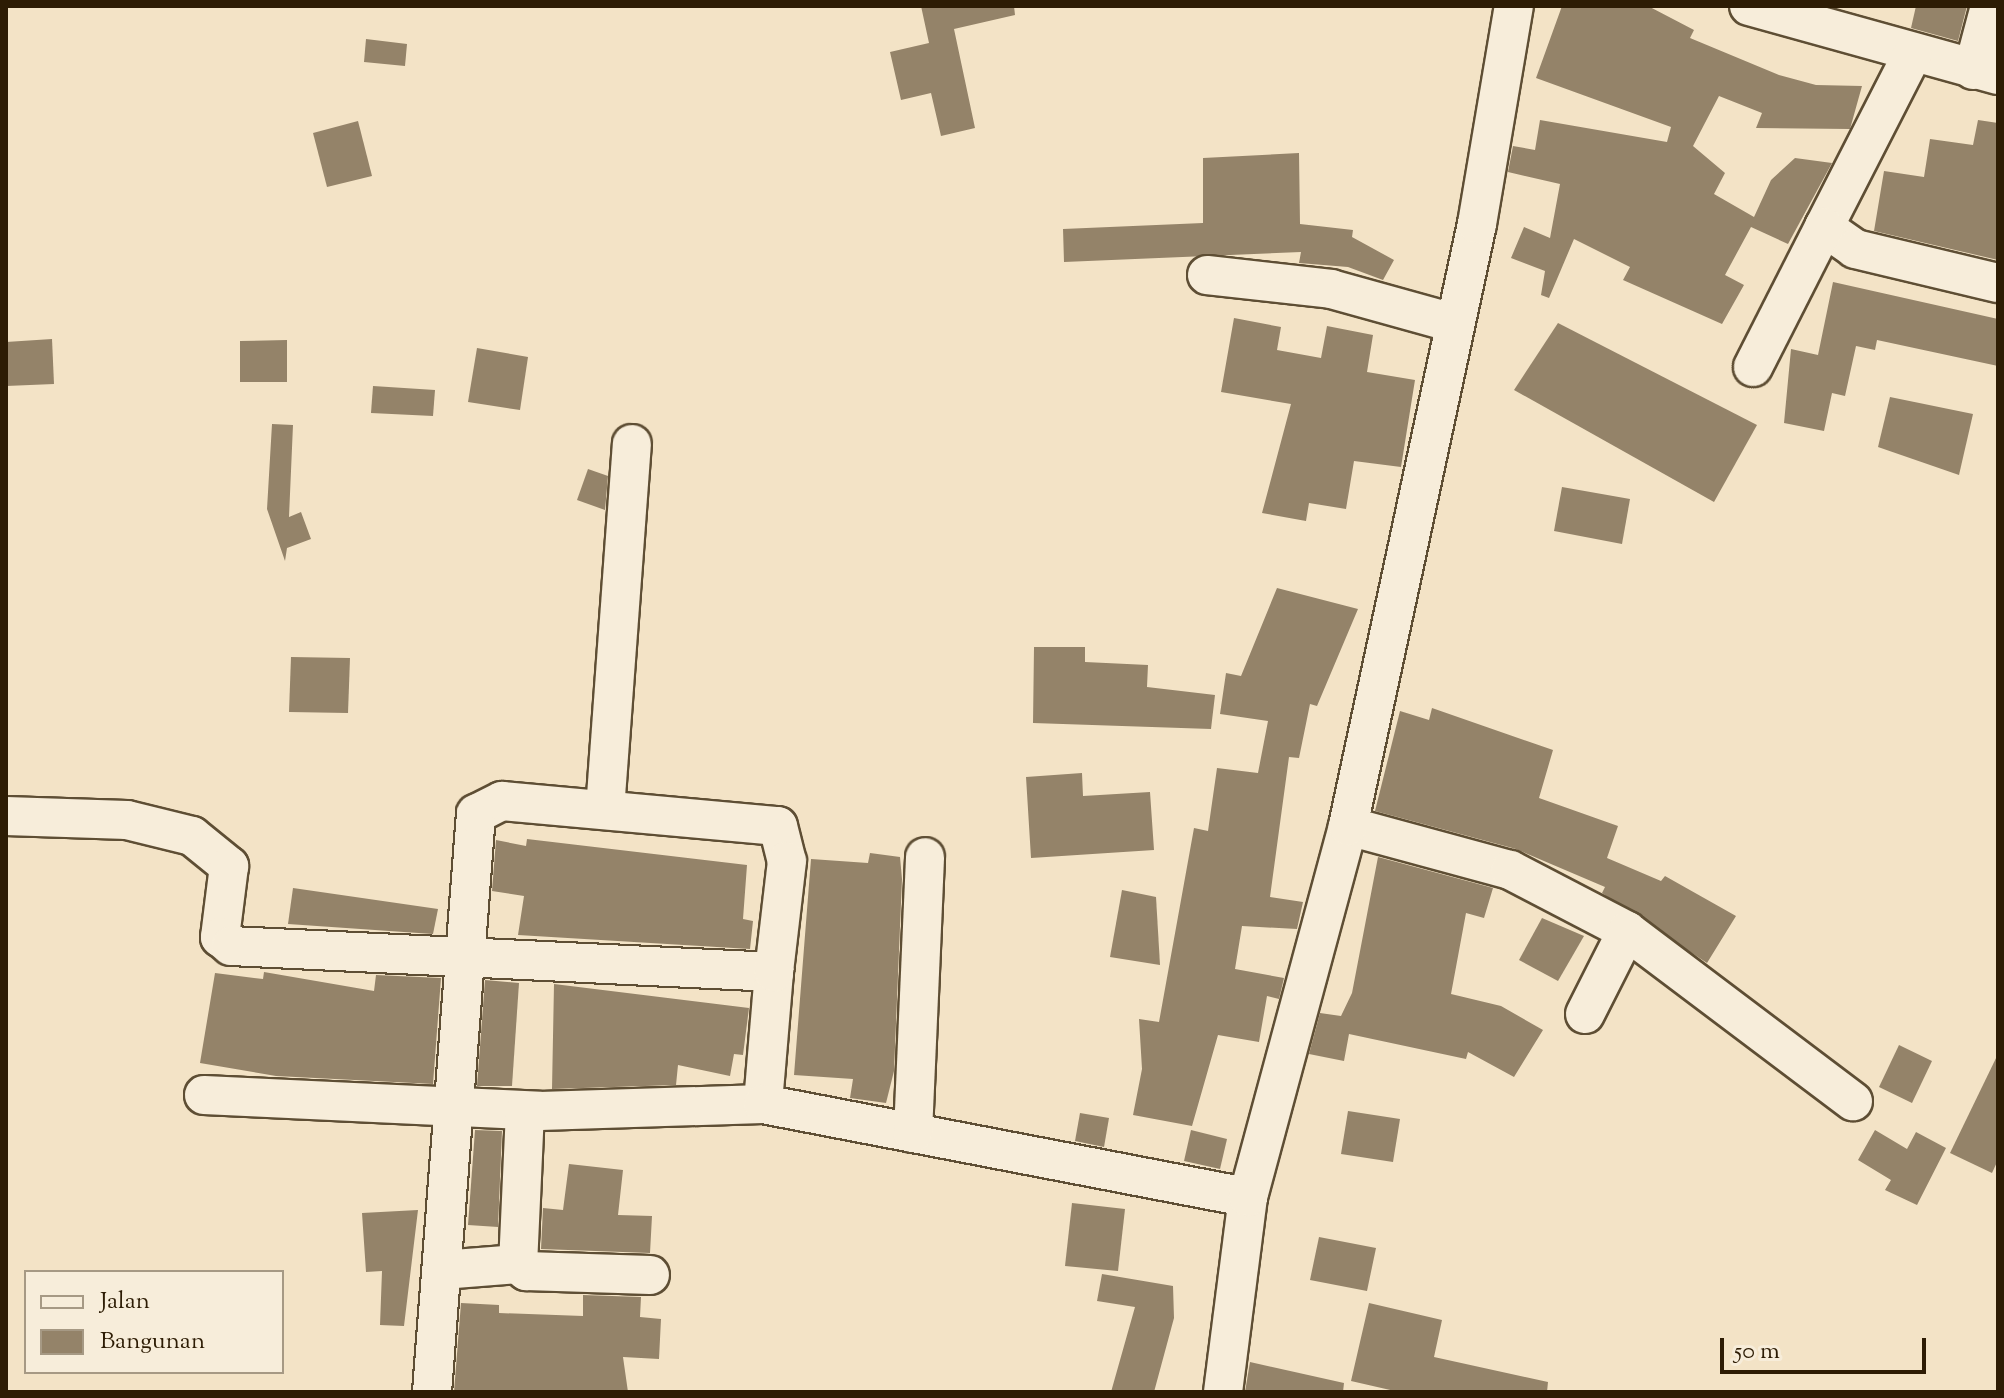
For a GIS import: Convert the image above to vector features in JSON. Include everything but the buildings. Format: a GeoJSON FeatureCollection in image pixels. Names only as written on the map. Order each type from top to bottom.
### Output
{"type":"FeatureCollection","features":[{"type":"Feature","properties":{"kind":"street"},"geometry":{"type":"LineString","coordinates":[[1223,1392],[1248,1197],[1348,826],[1454,323],[1514,6]]}},
{"type":"Feature","properties":{"kind":"street"},"geometry":{"type":"LineString","coordinates":[[1749,6],[1811,17],[1913,53],[1985,73],[1990,6]]}},
{"type":"Feature","properties":{"kind":"street"},"geometry":{"type":"LineString","coordinates":[[1753,367],[1913,53]]}},
{"type":"Feature","properties":{"kind":"street"},"geometry":{"type":"LineString","coordinates":[[1824,227],[1855,249],[1998,283]]}},
{"type":"Feature","properties":{"kind":"street"},"geometry":{"type":"LineString","coordinates":[[1207,275],[1331,289],[1454,323]]}},
{"type":"Feature","properties":{"kind":"street"},"geometry":{"type":"LineString","coordinates":[[605,810],[632,444]]}},
{"type":"Feature","properties":{"kind":"street"},"geometry":{"type":"LineString","coordinates":[[432,1392],[476,814],[502,801],[778,826],[787,861],[763,1104]]}},
{"type":"Feature","properties":{"kind":"street"},"geometry":{"type":"LineString","coordinates":[[6,816],[127,820],[192,836],[229,866],[220,937],[231,946],[774,972]]}},
{"type":"Feature","properties":{"kind":"street"},"geometry":{"type":"LineString","coordinates":[[1348,826],[1510,870],[1627,931],[1853,1101]]}},
{"type":"Feature","properties":{"kind":"street"},"geometry":{"type":"LineString","coordinates":[[913,1133],[925,857]]}},
{"type":"Feature","properties":{"kind":"street"},"geometry":{"type":"LineString","coordinates":[[1585,1014],[1627,931]]}},
{"type":"Feature","properties":{"kind":"street"},"geometry":{"type":"LineString","coordinates":[[204,1095],[525,1111],[763,1104],[1248,1197]]}},
{"type":"Feature","properties":{"kind":"street"},"geometry":{"type":"LineString","coordinates":[[518,1264],[525,1111]]}},
{"type":"Feature","properties":{"kind":"street"},"geometry":{"type":"LineString","coordinates":[[442,1270],[518,1264],[526,1271],[650,1275]]}}]}
